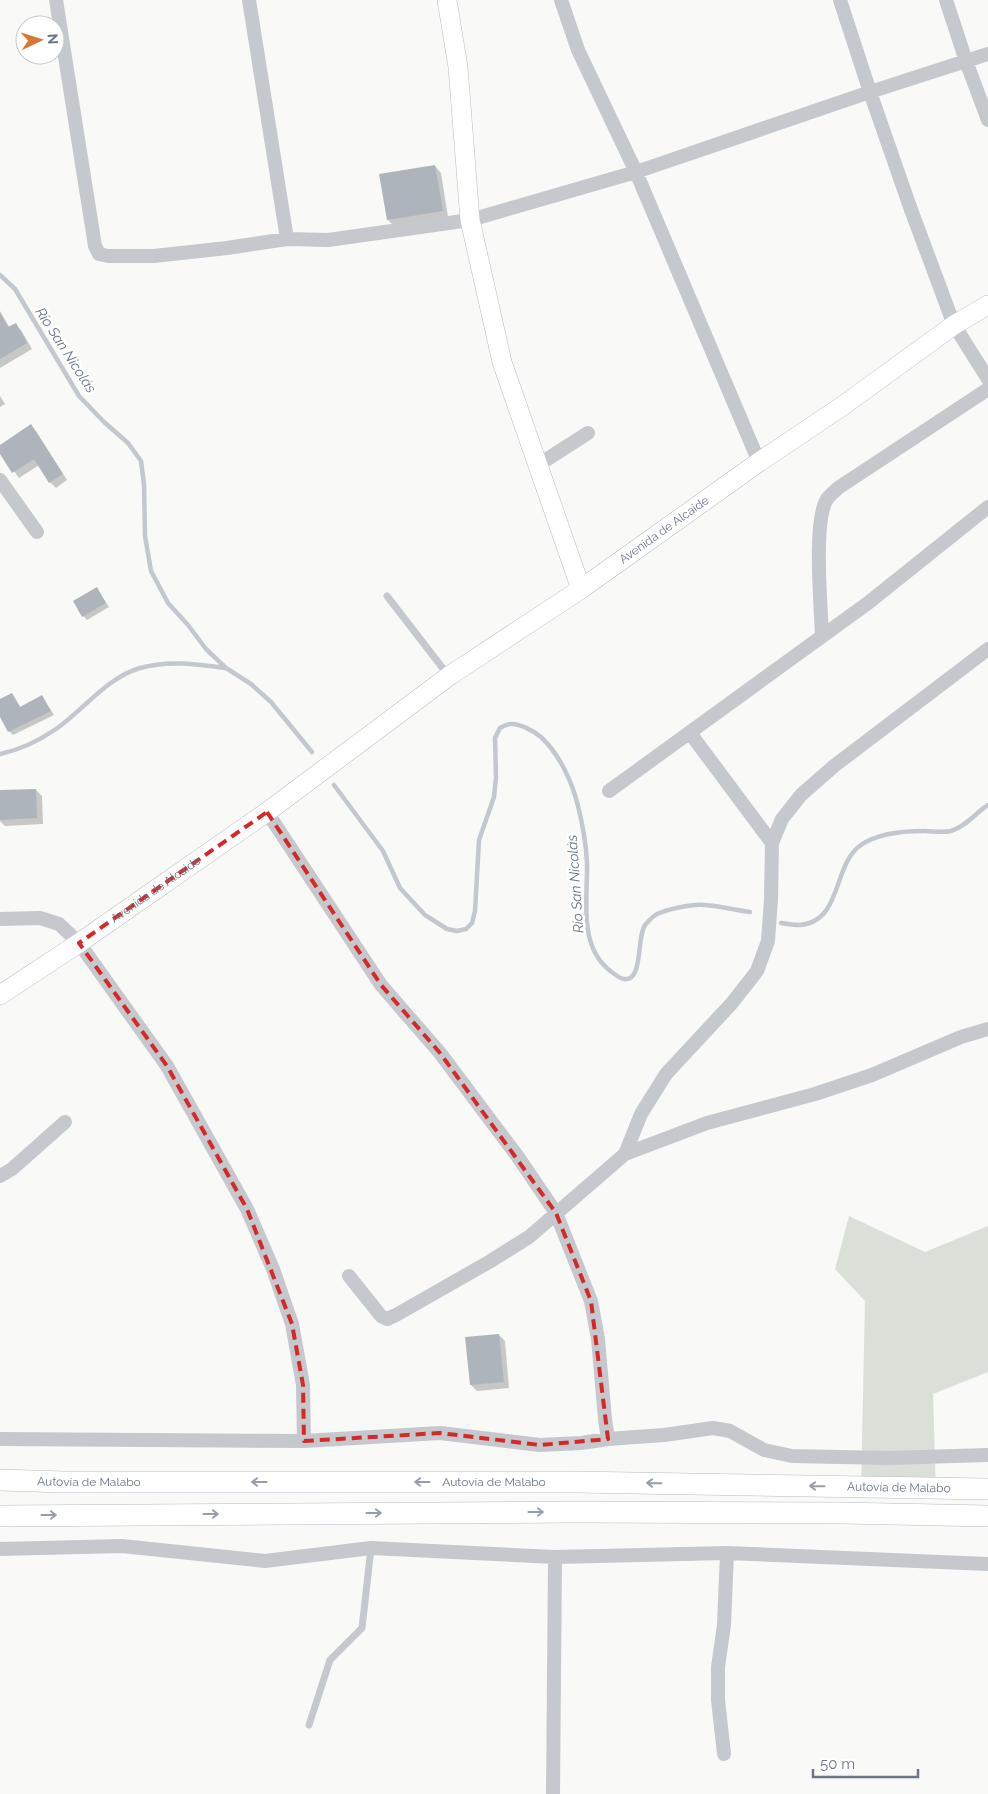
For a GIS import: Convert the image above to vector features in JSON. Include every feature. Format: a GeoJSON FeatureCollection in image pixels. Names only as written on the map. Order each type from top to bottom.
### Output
{"type":"FeatureCollection","features":[{"type":"Feature","properties":{"kind":"main road"},"geometry":{"type":"LineString","coordinates":[[446,0],[458,67],[470,220],[502,362],[581,589]]}},
{"type":"Feature","properties":{"kind":"main road","name":"Avenida de Alcaide"},"geometry":{"type":"LineString","coordinates":[[0,995],[79,943],[267,812],[449,676],[581,589],[759,462],[841,407],[954,325],[988,305]]}},
{"type":"Feature","properties":{"kind":"main road","name":"Autovía de Malabo"},"geometry":{"type":"LineString","coordinates":[[0,1480],[45,1482],[575,1482],[988,1489]]}},
{"type":"Feature","properties":{"kind":"main road"},"geometry":{"type":"LineString","coordinates":[[0,1516],[565,1512],[842,1513],[988,1516]]}},
{"type":"Feature","properties":{"kind":"street"},"geometry":{"type":"LineString","coordinates":[[56,0],[95,246],[99,254],[108,256],[154,256],[287,239],[328,240],[470,220],[636,172],[988,54]]}},
{"type":"Feature","properties":{"kind":"street"},"geometry":{"type":"LineString","coordinates":[[249,0],[287,239]]}},
{"type":"Feature","properties":{"kind":"street"},"geometry":{"type":"LineString","coordinates":[[561,0],[578,50],[636,172],[759,462]]}},
{"type":"Feature","properties":{"kind":"street"},"geometry":{"type":"LineString","coordinates":[[840,0],[910,207],[954,325],[988,378]]}},
{"type":"Feature","properties":{"kind":"street"},"geometry":{"type":"LineString","coordinates":[[946,0],[966,62],[988,120]]}},
{"type":"Feature","properties":{"kind":"street"},"geometry":{"type":"LineString","coordinates":[[822,636],[819,561],[821,518],[827,499],[838,488],[988,389]]}},
{"type":"Feature","properties":{"kind":"street"},"geometry":{"type":"LineString","coordinates":[[538,465],[588,433]]}},
{"type":"Feature","properties":{"kind":"street"},"geometry":{"type":"LineString","coordinates":[[0,480],[37,532]]}},
{"type":"Feature","properties":{"kind":"street"},"geometry":{"type":"LineString","coordinates":[[609,791],[868,603],[988,507]]}},
{"type":"Feature","properties":{"kind":"street"},"geometry":{"type":"LineString","coordinates":[[626,1154],[640,1114],[666,1074],[732,1003],[757,971],[768,941],[772,843],[782,820],[800,795],[834,766],[988,649]]}},
{"type":"Feature","properties":{"kind":"street"},"geometry":{"type":"LineString","coordinates":[[690,733],[772,843]]}},
{"type":"Feature","properties":{"kind":"street"},"geometry":{"type":"LineString","coordinates":[[267,812],[381,985],[440,1053],[518,1156],[556,1212],[591,1301],[598,1339],[608,1439]]}},
{"type":"Feature","properties":{"kind":"street"},"geometry":{"type":"LineString","coordinates":[[0,919],[40,918],[59,924],[79,943],[167,1066],[250,1218],[273,1269],[292,1324],[303,1385],[304,1441]]}},
{"type":"Feature","properties":{"kind":"street"},"geometry":{"type":"LineString","coordinates":[[349,1276],[377,1312],[387,1319],[489,1262],[529,1236],[626,1154],[707,1123],[815,1094],[872,1076],[961,1037],[988,1029]]}},
{"type":"Feature","properties":{"kind":"street"},"geometry":{"type":"LineString","coordinates":[[0,1176],[12,1169],[64,1122]]}},
{"type":"Feature","properties":{"kind":"street"},"geometry":{"type":"LineString","coordinates":[[0,1439],[304,1441],[440,1433],[540,1445],[664,1435],[713,1428],[730,1431],[764,1450],[792,1456],[888,1458],[988,1455]]}},
{"type":"Feature","properties":{"kind":"street"},"geometry":{"type":"LineString","coordinates":[[0,1549],[122,1546],[264,1561],[371,1548],[555,1558],[727,1553],[988,1564]]}},
{"type":"Feature","properties":{"kind":"street"},"geometry":{"type":"LineString","coordinates":[[724,1754],[718,1700],[718,1675],[724,1625],[727,1553]]}},
{"type":"Feature","properties":{"kind":"street"},"geometry":{"type":"LineString","coordinates":[[553,1794],[555,1558]]}},
{"type":"Feature","properties":{"kind":"lane"},"geometry":{"type":"LineString","coordinates":[[388,596],[449,676]]}},
{"type":"Feature","properties":{"kind":"lane"},"geometry":{"type":"LineString","coordinates":[[309,1726],[330,1660],[362,1628],[371,1548]]}},
{"type":"Feature","properties":{"kind":"highlighted area"},"geometry":{"type":"Polygon","coordinates":[[[267,812],[381,985],[440,1053],[556,1213],[591,1301],[608,1439],[540,1445],[440,1433],[304,1441],[303,1385],[292,1324],[247,1209],[167,1066],[79,943],[267,812]]]}},
{"type":"Feature","properties":{"kind":"shaded area"},"geometry":{"type":"Polygon","coordinates":[[[849,1216],[925,1252],[988,1226],[988,1372],[933,1394],[936,1495],[861,1491],[865,1301],[835,1269],[849,1216]]]}},
{"type":"Feature","properties":{"kind":"building"},"geometry":{"type":"Polygon","coordinates":[[[435,165],[443,211],[387,220],[379,174],[435,165]]]}},
{"type":"Feature","properties":{"kind":"building"},"geometry":{"type":"Polygon","coordinates":[[[0,313],[8,327],[16,323],[27,343],[0,359],[0,313]]]}},
{"type":"Feature","properties":{"kind":"building"},"geometry":{"type":"Polygon","coordinates":[[[31,424],[63,474],[49,483],[34,459],[12,473],[0,454],[0,445],[31,424]]]}},
{"type":"Feature","properties":{"kind":"building"},"geometry":{"type":"Polygon","coordinates":[[[97,587],[106,603],[82,617],[73,601],[97,587]]]}},
{"type":"Feature","properties":{"kind":"building"},"geometry":{"type":"Polygon","coordinates":[[[12,693],[20,707],[42,695],[51,711],[8,732],[0,717],[0,699],[12,693]]]}},
{"type":"Feature","properties":{"kind":"building"},"geometry":{"type":"Polygon","coordinates":[[[36,789],[37,818],[0,820],[0,790],[36,789]]]}},
{"type":"Feature","properties":{"kind":"building"},"geometry":{"type":"Polygon","coordinates":[[[499,1334],[504,1382],[470,1385],[465,1337],[499,1334]]]}},
{"type":"Feature","properties":{"kind":"waterway","name":"Río San Nicolás"},"geometry":{"type":"LineString","coordinates":[[0,275],[15,289],[79,396],[128,443],[141,461],[144,484],[145,536],[151,571],[168,603],[206,649],[226,668],[251,684],[271,702],[312,752]]}},
{"type":"Feature","properties":{"kind":"waterway"},"geometry":{"type":"LineString","coordinates":[[0,754],[22,747],[50,733],[106,686],[128,672],[171,663],[225,668]]}},
{"type":"Feature","properties":{"kind":"waterway","name":"Río San Nicolás"},"geometry":{"type":"LineString","coordinates":[[334,785],[383,851],[400,888],[425,915],[447,929],[457,931],[466,929],[472,923],[475,911],[479,840],[494,797],[496,777],[495,738],[500,728],[509,724],[518,725],[534,732],[548,744],[554,751],[572,787],[586,848],[588,933],[592,947],[599,959],[614,974],[624,979],[630,978],[634,973],[637,966],[643,929],[659,913],[686,906],[700,905],[750,912]]}},
{"type":"Feature","properties":{"kind":"waterway","name":"Río San Nicolás"},"geometry":{"type":"LineString","coordinates":[[781,923],[800,925],[814,921],[824,914],[831,903],[845,865],[852,854],[868,841],[883,835],[900,832],[951,831],[962,826],[988,805]]}}]}
